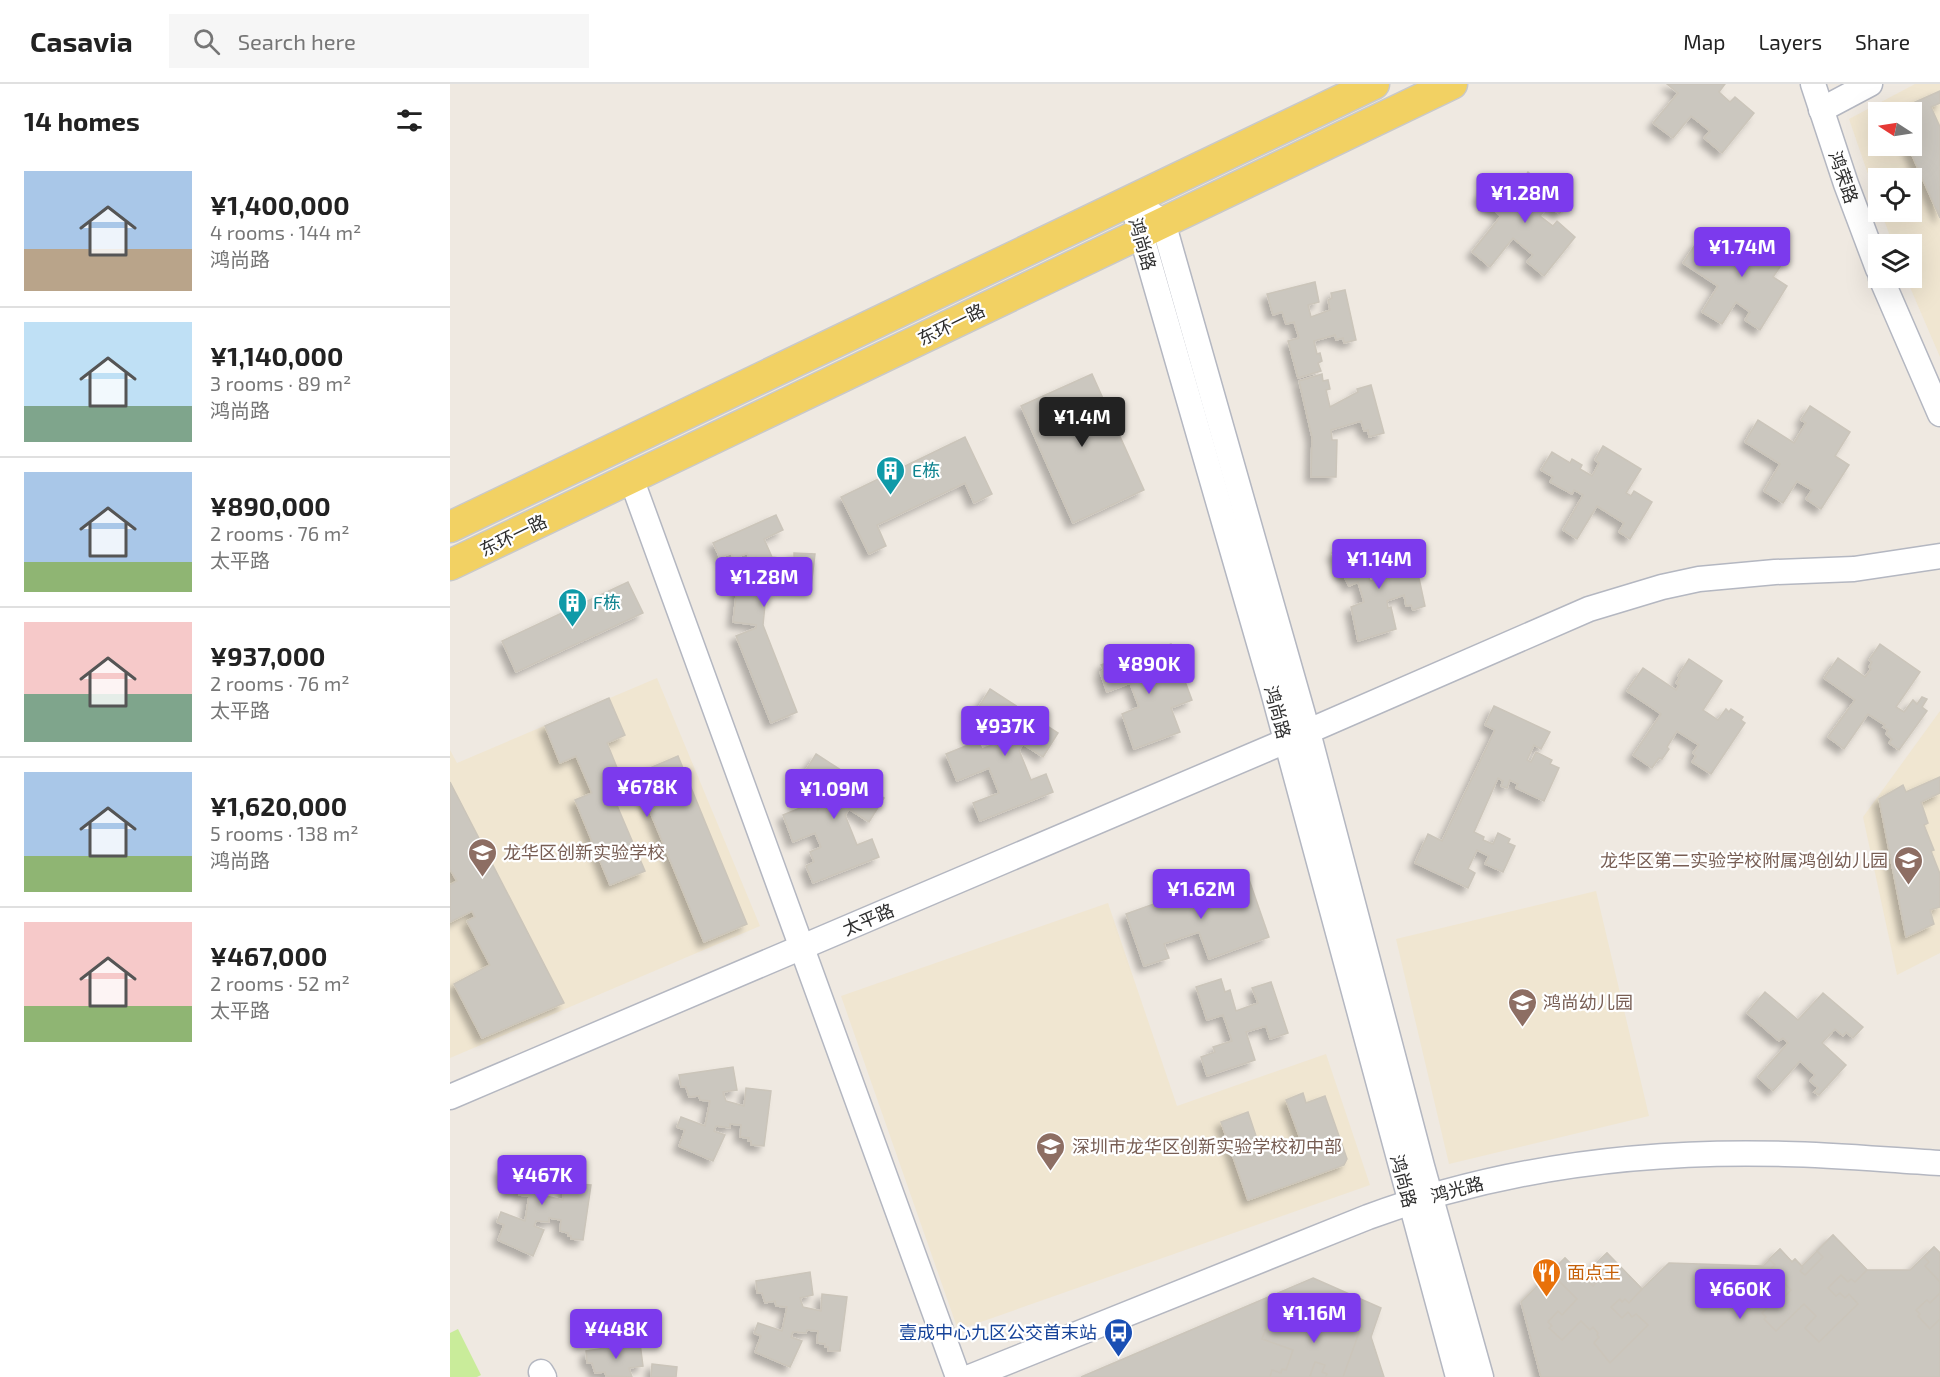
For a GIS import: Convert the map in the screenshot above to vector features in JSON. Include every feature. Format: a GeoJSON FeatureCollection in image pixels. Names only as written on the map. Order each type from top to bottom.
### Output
{"type":"FeatureCollection","features":[{"type":"Feature","properties":{"kind":"main road","name":"东环一路"},"geometry":{"type":"LineString","coordinates":[[450,527],[1374,84]]}},
{"type":"Feature","properties":{"kind":"main road","name":"东环一路"},"geometry":{"type":"LineString","coordinates":[[450,565],[1452,84]]}},
{"type":"Feature","properties":{"kind":"street","name":"鸿荣路"},"geometry":{"type":"LineString","coordinates":[[1813,84],[1868,242]]}},
{"type":"Feature","properties":{"kind":"street"},"geometry":{"type":"LineString","coordinates":[[1821,110],[1870,84]]}},
{"type":"Feature","properties":{"kind":"street","name":"鸿尚路"},"geometry":{"type":"LineString","coordinates":[[1131,200],[1152,228],[1297,737],[1420,1198],[1458,1377]]}},
{"type":"Feature","properties":{"kind":"street"},"geometry":{"type":"LineString","coordinates":[[1885,288],[1940,414]]}},
{"type":"Feature","properties":{"kind":"street"},"geometry":{"type":"LineString","coordinates":[[631,478],[958,1377]]}},
{"type":"Feature","properties":{"kind":"street","name":"太平路"},"geometry":{"type":"LineString","coordinates":[[450,1097],[1297,737],[1589,609],[1662,587],[1727,576],[1854,569],[1940,556]]}},
{"type":"Feature","properties":{"kind":"street","name":"鸿光路"},"geometry":{"type":"LineString","coordinates":[[970,1377],[1420,1198],[1488,1180],[1561,1167],[1632,1159],[1705,1155],[1785,1154],[1940,1162]]}},
{"type":"Feature","properties":{"kind":"street","name":"鸿尚路"},"geometry":{"type":"LineString","coordinates":[[1420,1198],[1481,1377]]}},
{"type":"Feature","properties":{"kind":"shaded area"},"geometry":{"type":"Polygon","coordinates":[[[1915,84],[1940,84],[1940,357],[1910,288],[1922,288],[1922,234],[1889,234],[1885,222],[1922,222],[1922,168],[1868,168],[1868,174],[1849,119],[1868,109],[1868,156],[1922,156],[1922,102],[1881,102],[1915,84]]]}},
{"type":"Feature","properties":{"kind":"shaded area"},"geometry":{"type":"Polygon","coordinates":[[[657,678],[760,926],[450,1058],[450,750],[457,763],[657,678]]]}},
{"type":"Feature","properties":{"kind":"shaded area","name":"龙华区第二实验学校附属鸿创幼儿园"},"geometry":{"type":"Polygon","coordinates":[[[1940,711],[1940,953],[1897,975],[1863,817],[1940,711]]]}},
{"type":"Feature","properties":{"kind":"shaded area","name":"鸿尚幼儿园"},"geometry":{"type":"Polygon","coordinates":[[[1596,891],[1649,1116],[1449,1164],[1396,939],[1596,891]]]}},
{"type":"Feature","properties":{"kind":"shaded area","name":"深圳市龙华区创新实验学校初中部"},"geometry":{"type":"Polygon","coordinates":[[[1108,903],[1177,1106],[1326,1054],[1370,1185],[958,1330],[841,996],[1108,903]]]}},
{"type":"Feature","properties":{"kind":"green space"},"geometry":{"type":"Polygon","coordinates":[[[458,1329],[481,1375],[477,1377],[450,1377],[450,1333],[458,1329]]]}},
{"type":"Feature","properties":{"kind":"building"},"geometry":{"type":"Polygon","coordinates":[[[1667,84],[1725,84],[1719,92],[1730,102],[1735,97],[1754,113],[1722,153],[1704,138],[1710,131],[1691,116],[1673,138],[1653,123],[1678,93],[1667,84]]]}},
{"type":"Feature","properties":{"kind":"building"},"geometry":{"type":"Polygon","coordinates":[[[1940,91],[1940,103],[1931,107],[1940,127],[1940,218],[1922,178],[1922,168],[1918,168],[1912,156],[1922,156],[1922,102],[1915,102],[1940,91]]]}},
{"type":"Feature","properties":{"kind":"building"},"geometry":{"type":"Polygon","coordinates":[[[1528,172],[1568,204],[1559,214],[1549,205],[1540,216],[1553,226],[1557,221],[1575,237],[1544,276],[1527,262],[1533,255],[1513,238],[1490,267],[1472,252],[1501,216],[1478,198],[1492,181],[1496,185],[1498,183],[1514,199],[1524,187],[1519,184],[1528,172]]]}},
{"type":"Feature","properties":{"kind":"building"},"geometry":{"type":"Polygon","coordinates":[[[1748,228],[1789,254],[1773,277],[1787,286],[1760,330],[1745,320],[1750,312],[1736,302],[1722,324],[1702,312],[1718,286],[1683,263],[1697,242],[1732,264],[1745,244],[1740,241],[1748,228]]]}},
{"type":"Feature","properties":{"kind":"building"},"geometry":{"type":"Polygon","coordinates":[[[1315,282],[1319,302],[1308,305],[1311,317],[1330,310],[1328,300],[1332,298],[1331,293],[1345,290],[1356,340],[1344,343],[1343,338],[1336,340],[1335,335],[1314,341],[1317,354],[1320,353],[1322,361],[1318,363],[1321,371],[1298,378],[1288,341],[1299,338],[1294,322],[1286,324],[1282,312],[1273,315],[1267,294],[1315,282]]]}},
{"type":"Feature","properties":{"kind":"building"},"geometry":{"type":"Polygon","coordinates":[[[1092,374],[1144,490],[1073,523],[1021,406],[1092,374]]]}},
{"type":"Feature","properties":{"kind":"building"},"geometry":{"type":"Polygon","coordinates":[[[1322,374],[1323,381],[1328,380],[1330,389],[1326,390],[1330,407],[1358,392],[1357,389],[1371,385],[1384,433],[1369,437],[1368,430],[1364,431],[1361,421],[1331,430],[1332,440],[1337,440],[1336,477],[1311,477],[1312,437],[1299,381],[1322,374]]]}},
{"type":"Feature","properties":{"kind":"building"},"geometry":{"type":"Polygon","coordinates":[[[1810,406],[1850,432],[1835,456],[1849,465],[1821,509],[1806,499],[1812,490],[1797,481],[1783,503],[1764,491],[1780,464],[1745,442],[1758,420],[1794,443],[1806,423],[1801,420],[1810,406]]]}},
{"type":"Feature","properties":{"kind":"building","name":"E栋"},"geometry":{"type":"Polygon","coordinates":[[[965,437],[992,494],[974,503],[965,483],[877,525],[886,546],[869,554],[841,497],[965,437]]]}},
{"type":"Feature","properties":{"kind":"building"},"geometry":{"type":"Polygon","coordinates":[[[1603,446],[1641,469],[1626,493],[1631,496],[1634,491],[1652,502],[1630,539],[1619,532],[1624,523],[1597,506],[1577,539],[1563,530],[1583,495],[1574,490],[1572,494],[1550,482],[1553,477],[1541,470],[1552,452],[1570,463],[1572,459],[1582,465],[1580,469],[1592,476],[1599,463],[1595,460],[1603,446]]]}},
{"type":"Feature","properties":{"kind":"building"},"geometry":{"type":"Polygon","coordinates":[[[776,515],[783,530],[764,539],[772,557],[794,560],[794,553],[815,554],[811,588],[767,584],[763,625],[797,712],[771,723],[736,636],[756,628],[756,625],[733,622],[738,578],[754,580],[756,557],[750,560],[747,553],[734,559],[731,553],[720,558],[713,543],[776,515]]]}},
{"type":"Feature","properties":{"kind":"building"},"geometry":{"type":"Polygon","coordinates":[[[1354,540],[1363,560],[1366,559],[1369,566],[1366,568],[1370,581],[1397,573],[1396,561],[1399,559],[1397,553],[1413,550],[1425,606],[1413,610],[1411,605],[1406,606],[1404,595],[1387,601],[1388,608],[1391,607],[1396,629],[1358,641],[1351,607],[1364,602],[1358,582],[1349,586],[1332,553],[1354,540]]]}},
{"type":"Feature","properties":{"kind":"building","name":"F栋"},"geometry":{"type":"Polygon","coordinates":[[[628,582],[643,613],[516,672],[502,641],[628,582]]]}},
{"type":"Feature","properties":{"kind":"building"},"geometry":{"type":"Polygon","coordinates":[[[1171,644],[1192,700],[1171,708],[1180,732],[1134,749],[1122,714],[1139,707],[1130,683],[1107,692],[1100,672],[1104,671],[1101,665],[1135,652],[1137,659],[1145,656],[1153,676],[1167,671],[1159,649],[1171,644]]]}},
{"type":"Feature","properties":{"kind":"building"},"geometry":{"type":"Polygon","coordinates":[[[1880,644],[1920,672],[1896,707],[1904,712],[1913,700],[1917,704],[1922,697],[1927,699],[1922,707],[1927,711],[1899,750],[1889,743],[1892,739],[1886,734],[1888,730],[1883,727],[1885,725],[1868,714],[1844,749],[1828,737],[1855,700],[1824,678],[1838,658],[1865,677],[1871,669],[1869,667],[1872,662],[1869,660],[1880,644]]]}},
{"type":"Feature","properties":{"kind":"building"},"geometry":{"type":"Polygon","coordinates":[[[1689,659],[1722,681],[1703,710],[1718,720],[1726,709],[1729,712],[1731,709],[1743,717],[1741,720],[1745,723],[1711,774],[1692,762],[1696,756],[1693,753],[1699,745],[1677,731],[1667,747],[1669,749],[1652,768],[1633,755],[1661,714],[1627,691],[1643,668],[1676,690],[1679,685],[1676,683],[1680,677],[1678,676],[1689,659]]]}},
{"type":"Feature","properties":{"kind":"building"},"geometry":{"type":"Polygon","coordinates":[[[990,689],[1058,733],[1043,757],[1023,744],[1019,750],[1031,780],[1046,774],[1053,792],[980,821],[973,803],[999,793],[989,768],[957,781],[946,754],[978,741],[982,749],[992,745],[1001,730],[975,713],[990,689]]]}},
{"type":"Feature","properties":{"kind":"building"},"geometry":{"type":"Polygon","coordinates":[[[609,698],[625,735],[607,743],[622,780],[678,756],[747,924],[704,942],[639,785],[613,796],[645,871],[610,885],[575,800],[592,793],[576,756],[560,763],[545,726],[609,698]]]}},
{"type":"Feature","properties":{"kind":"building"},"geometry":{"type":"Polygon","coordinates":[[[1494,706],[1550,732],[1541,749],[1534,745],[1527,760],[1531,762],[1536,752],[1552,760],[1550,764],[1559,768],[1544,801],[1516,788],[1518,784],[1510,780],[1507,788],[1501,786],[1503,781],[1498,778],[1474,832],[1484,837],[1483,840],[1493,844],[1498,833],[1510,839],[1508,843],[1515,846],[1503,872],[1485,864],[1489,856],[1477,850],[1468,869],[1475,873],[1468,888],[1415,863],[1428,834],[1442,841],[1495,730],[1485,725],[1494,706]]]}},
{"type":"Feature","properties":{"kind":"building"},"geometry":{"type":"Polygon","coordinates":[[[816,754],[884,798],[869,822],[849,809],[845,815],[857,845],[872,839],[879,857],[813,883],[806,866],[814,862],[810,852],[821,847],[815,833],[793,842],[783,815],[815,802],[818,810],[827,795],[801,778],[816,754]]]}},
{"type":"Feature","properties":{"kind":"building"},"geometry":{"type":"Polygon","coordinates":[[[1940,777],[1940,793],[1921,802],[1928,823],[1924,825],[1940,874],[1940,907],[1930,910],[1934,924],[1906,937],[1879,799],[1903,785],[1906,792],[1940,777]]]}},
{"type":"Feature","properties":{"kind":"building","name":"龙华区创新实验学校"},"geometry":{"type":"Polygon","coordinates":[[[450,782],[564,1003],[482,1038],[454,984],[490,965],[467,921],[475,917],[472,911],[450,922],[450,885],[457,881],[450,869],[450,782]]]}},
{"type":"Feature","properties":{"kind":"building"},"geometry":{"type":"Polygon","coordinates":[[[1246,871],[1269,937],[1209,959],[1199,932],[1164,944],[1169,958],[1144,966],[1126,914],[1246,871]]]}},
{"type":"Feature","properties":{"kind":"building"},"geometry":{"type":"Polygon","coordinates":[[[1221,979],[1225,992],[1230,990],[1236,1011],[1258,1003],[1252,988],[1271,982],[1288,1033],[1270,1039],[1266,1026],[1246,1032],[1255,1060],[1207,1076],[1201,1057],[1215,1052],[1213,1047],[1232,1041],[1223,1015],[1207,1020],[1196,987],[1221,979]]]}},
{"type":"Feature","properties":{"kind":"building"},"geometry":{"type":"Polygon","coordinates":[[[1765,992],[1798,1020],[1823,993],[1863,1027],[1853,1038],[1846,1032],[1843,1036],[1835,1029],[1822,1043],[1846,1065],[1819,1095],[1814,1092],[1818,1088],[1810,1081],[1815,1075],[1800,1061],[1773,1091],[1758,1077],[1788,1043],[1783,1038],[1779,1041],[1747,1013],[1765,992]]]}},
{"type":"Feature","properties":{"kind":"building"},"geometry":{"type":"Polygon","coordinates":[[[733,1067],[737,1090],[723,1092],[726,1101],[744,1106],[746,1088],[771,1091],[764,1146],[751,1145],[749,1138],[740,1137],[741,1125],[730,1124],[730,1128],[716,1126],[714,1131],[725,1135],[713,1161],[679,1146],[685,1130],[677,1127],[681,1117],[705,1126],[710,1101],[700,1100],[699,1096],[689,1097],[686,1087],[681,1087],[679,1075],[733,1067]]]}},
{"type":"Feature","properties":{"kind":"building"},"geometry":{"type":"Polygon","coordinates":[[[1303,1093],[1306,1103],[1325,1096],[1347,1159],[1344,1165],[1248,1200],[1221,1122],[1248,1112],[1261,1151],[1300,1138],[1286,1100],[1303,1093]]]}},
{"type":"Feature","properties":{"kind":"building"},"geometry":{"type":"Polygon","coordinates":[[[553,1161],[556,1185],[543,1187],[546,1196],[563,1200],[565,1183],[591,1185],[583,1240],[571,1239],[568,1233],[560,1231],[561,1220],[549,1218],[549,1222],[536,1221],[534,1226],[544,1230],[533,1256],[498,1240],[504,1225],[497,1222],[501,1212],[525,1221],[529,1196],[519,1195],[518,1190],[509,1192],[506,1182],[501,1182],[499,1169],[553,1161]]]}},
{"type":"Feature","properties":{"kind":"building"},"geometry":{"type":"Polygon","coordinates":[[[1833,1235],[1867,1270],[1910,1270],[1934,1247],[1940,1253],[1940,1377],[1541,1377],[1521,1302],[1565,1258],[1578,1271],[1581,1268],[1586,1273],[1607,1253],[1642,1289],[1669,1263],[1763,1266],[1780,1249],[1792,1262],[1795,1259],[1802,1266],[1833,1235]]]}},
{"type":"Feature","properties":{"kind":"building"},"geometry":{"type":"Polygon","coordinates":[[[1833,1235],[1867,1270],[1855,1282],[1851,1279],[1848,1282],[1841,1275],[1828,1288],[1836,1296],[1840,1293],[1845,1298],[1849,1294],[1858,1304],[1819,1342],[1805,1328],[1816,1316],[1804,1304],[1776,1331],[1764,1319],[1766,1317],[1762,1313],[1773,1302],[1776,1306],[1791,1290],[1770,1269],[1775,1265],[1769,1259],[1780,1249],[1792,1262],[1795,1259],[1803,1268],[1800,1271],[1805,1275],[1823,1257],[1817,1251],[1833,1235]]]}},
{"type":"Feature","properties":{"kind":"building"},"geometry":{"type":"Polygon","coordinates":[[[1934,1247],[1940,1253],[1940,1282],[1925,1266],[1929,1262],[1924,1257],[1934,1247]]]}},
{"type":"Feature","properties":{"kind":"building"},"geometry":{"type":"Polygon","coordinates":[[[1607,1253],[1642,1289],[1629,1303],[1625,1299],[1622,1302],[1620,1299],[1611,1307],[1622,1318],[1628,1312],[1632,1317],[1636,1314],[1648,1325],[1610,1363],[1594,1343],[1599,1337],[1593,1327],[1590,1330],[1581,1321],[1562,1340],[1549,1328],[1552,1326],[1548,1322],[1558,1311],[1562,1315],[1577,1299],[1556,1278],[1560,1274],[1555,1268],[1565,1258],[1578,1271],[1581,1268],[1586,1273],[1589,1277],[1586,1279],[1593,1286],[1599,1276],[1591,1268],[1607,1253]]]}},
{"type":"Feature","properties":{"kind":"building"},"geometry":{"type":"Polygon","coordinates":[[[810,1272],[813,1295],[800,1298],[803,1307],[821,1311],[822,1294],[847,1297],[840,1351],[828,1351],[825,1344],[817,1343],[818,1331],[807,1330],[806,1333],[793,1332],[791,1337],[802,1341],[790,1367],[755,1352],[761,1336],[754,1333],[758,1323],[782,1331],[787,1307],[776,1306],[775,1301],[765,1303],[762,1293],[757,1293],[756,1281],[810,1272]]]}},
{"type":"Feature","properties":{"kind":"building"},"geometry":{"type":"Polygon","coordinates":[[[1313,1278],[1381,1308],[1371,1337],[1384,1377],[1081,1377],[1313,1278]]]}},
{"type":"Feature","properties":{"kind":"building"},"geometry":{"type":"Polygon","coordinates":[[[1940,1293],[1940,1319],[1930,1329],[1918,1316],[1920,1314],[1916,1310],[1927,1300],[1930,1303],[1940,1293]]]}},
{"type":"Feature","properties":{"kind":"building"},"geometry":{"type":"Polygon","coordinates":[[[1309,1302],[1335,1310],[1328,1329],[1337,1332],[1340,1325],[1360,1330],[1343,1377],[1326,1377],[1327,1374],[1322,1372],[1325,1365],[1315,1362],[1310,1376],[1312,1377],[1270,1377],[1272,1370],[1281,1373],[1282,1369],[1286,1370],[1293,1350],[1262,1339],[1270,1318],[1302,1330],[1306,1321],[1302,1320],[1309,1302]]]}},
{"type":"Feature","properties":{"kind":"building"},"geometry":{"type":"Polygon","coordinates":[[[640,1343],[643,1366],[629,1368],[632,1377],[606,1376],[605,1372],[595,1373],[592,1363],[587,1363],[586,1351],[640,1343]]]}},
{"type":"Feature","properties":{"kind":"building"},"geometry":{"type":"Polygon","coordinates":[[[652,1364],[677,1367],[676,1377],[651,1377],[652,1364]]]}},
{"type":"Feature","properties":{"kind":"place","name":"E栋"},"geometry":{"type":"Point","coordinates":[891,496]}},
{"type":"Feature","properties":{"kind":"place","name":"F栋"},"geometry":{"type":"Point","coordinates":[572,628]}},
{"type":"Feature","properties":{"kind":"place","name":"龙华区创新实验学校"},"geometry":{"type":"Point","coordinates":[482,878]}},
{"type":"Feature","properties":{"kind":"place","name":"龙华区第二实验学校附属鸿创幼儿园"},"geometry":{"type":"Point","coordinates":[1909,886]}},
{"type":"Feature","properties":{"kind":"place","name":"鸿尚幼儿园"},"geometry":{"type":"Point","coordinates":[1522,1028]}},
{"type":"Feature","properties":{"kind":"place","name":"深圳市龙华区创新实验学校初中部"},"geometry":{"type":"Point","coordinates":[1051,1172]}},
{"type":"Feature","properties":{"kind":"place","name":"面点王"},"geometry":{"type":"Point","coordinates":[1546,1298]}},
{"type":"Feature","properties":{"kind":"place","name":"壹成中心九区公交首末站"},"geometry":{"type":"Point","coordinates":[1118,1358]}}]}
